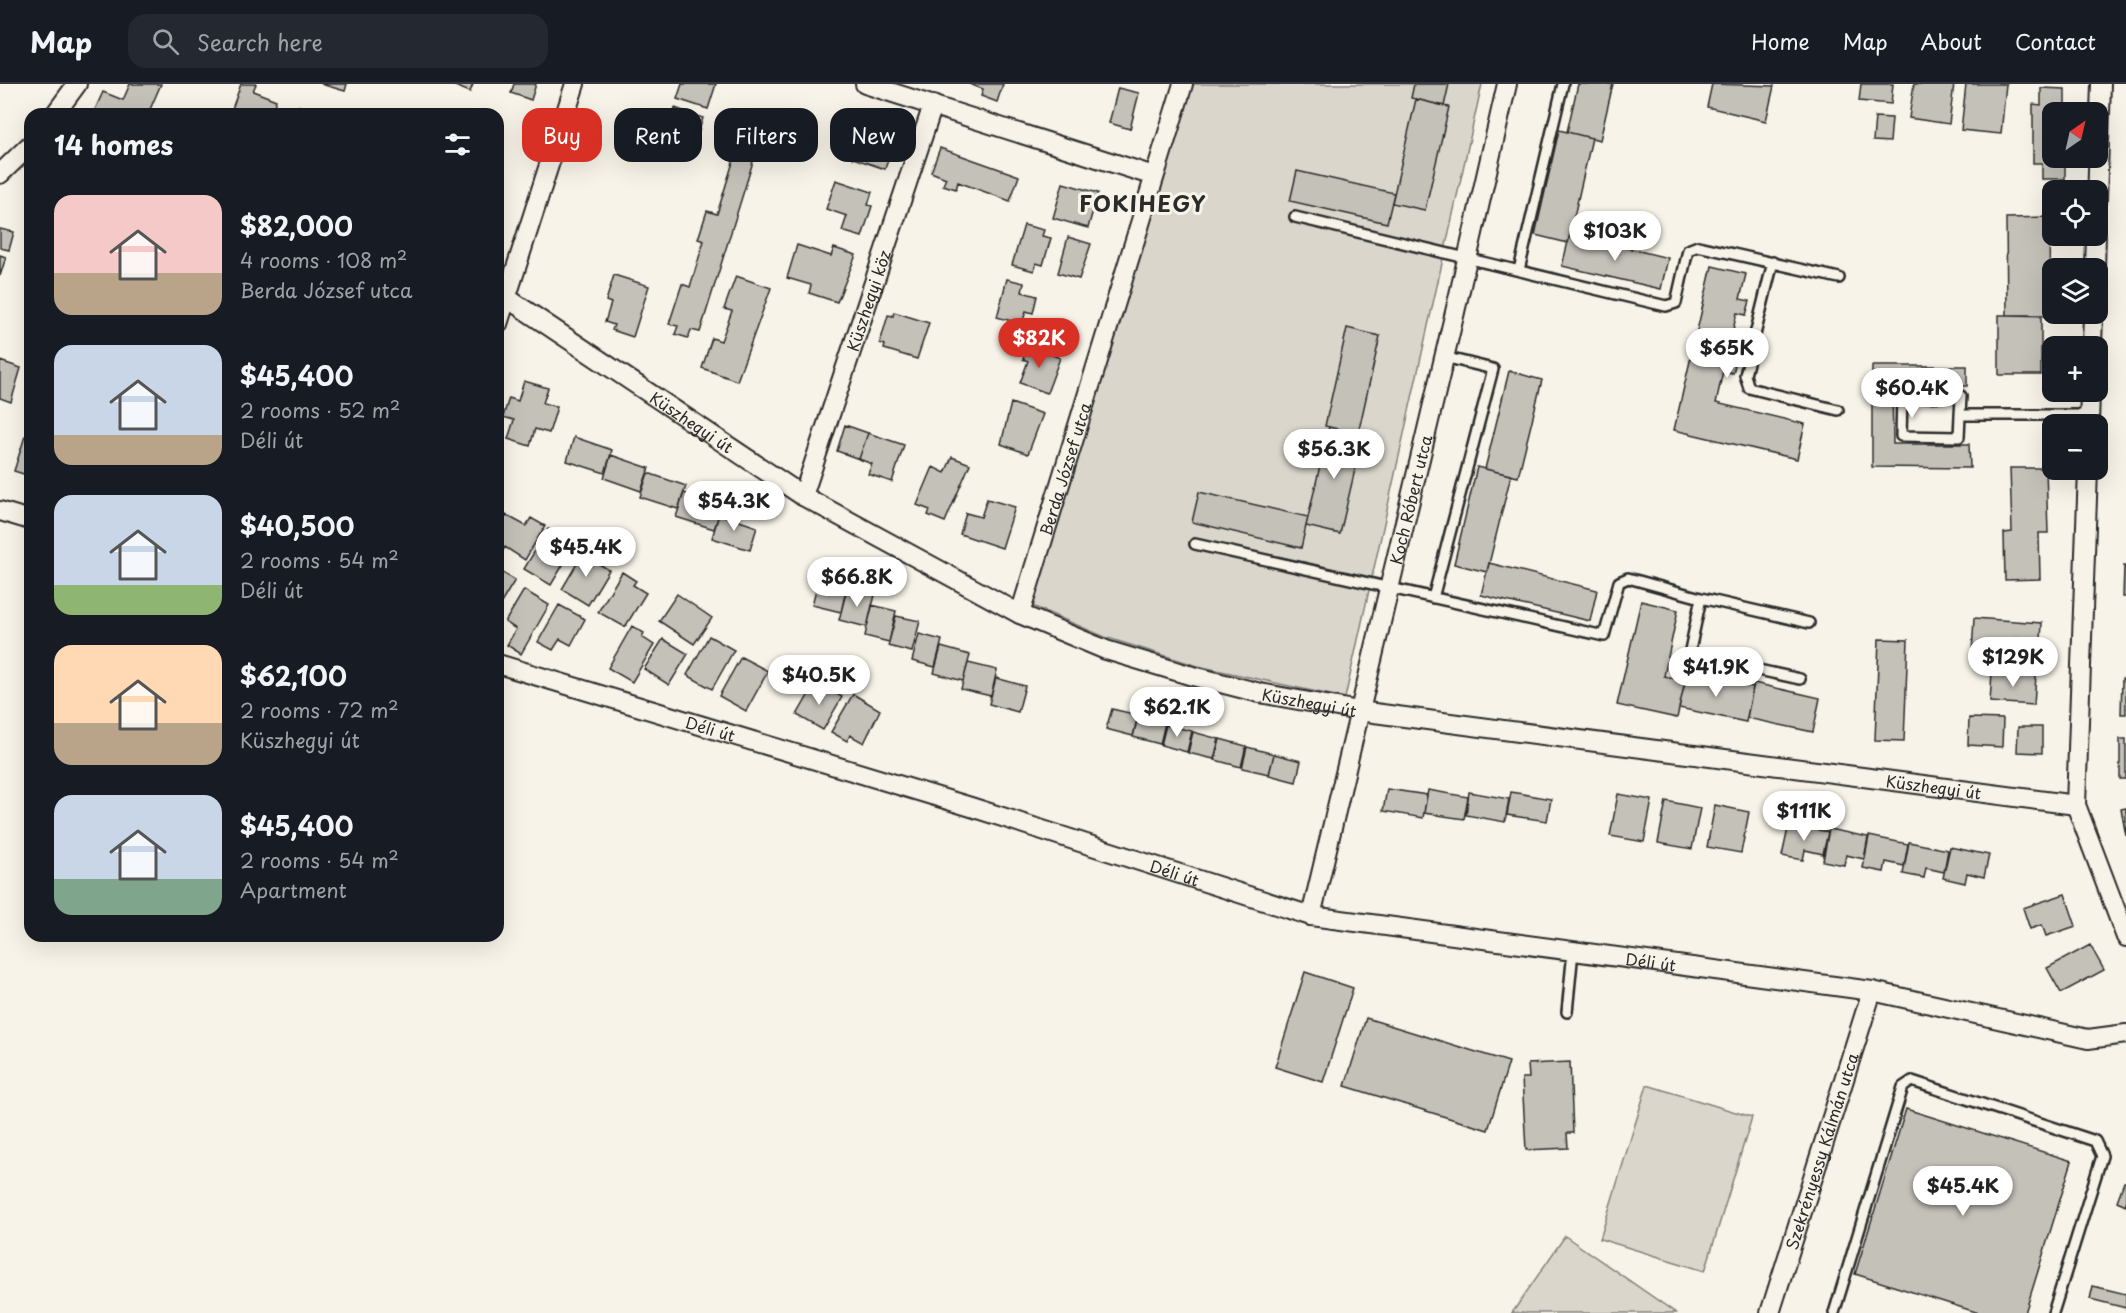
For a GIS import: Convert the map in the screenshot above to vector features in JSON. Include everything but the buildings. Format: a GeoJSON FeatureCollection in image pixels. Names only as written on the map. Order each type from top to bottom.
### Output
{"type":"FeatureCollection","features":[{"type":"Feature","properties":{"kind":"street"},"geometry":{"type":"LineString","coordinates":[[59,108],[77,84]]}},
{"type":"Feature","properties":{"kind":"street"},"geometry":{"type":"LineString","coordinates":[[504,290],[575,84]]}},
{"type":"Feature","properties":{"kind":"street"},"geometry":{"type":"LineString","coordinates":[[865,84],[1154,176]]}},
{"type":"Feature","properties":{"kind":"street","name":"Berda József utca"},"geometry":{"type":"LineString","coordinates":[[1020,614],[1183,84]]}},
{"type":"Feature","properties":{"kind":"street","name":"Koch Róbert utca"},"geometry":{"type":"LineString","coordinates":[[1311,916],[1507,84]]}},
{"type":"Feature","properties":{"kind":"street"},"geometry":{"type":"LineString","coordinates":[[2098,180],[2101,84]]}},
{"type":"Feature","properties":{"kind":"street","name":"Küszhegyi köz"},"geometry":{"type":"LineString","coordinates":[[804,496],[933,105]]}},
{"type":"Feature","properties":{"kind":"street"},"geometry":{"type":"LineString","coordinates":[[0,174],[24,151]]}},
{"type":"Feature","properties":{"kind":"street","name":"Küszhegyi út"},"geometry":{"type":"LineString","coordinates":[[504,297],[804,496],[1020,614],[1106,650],[1260,693],[1359,711],[2076,805]]}},
{"type":"Feature","properties":{"kind":"street"},"geometry":{"type":"LineString","coordinates":[[2088,480],[2076,805],[2126,937]]}},
{"type":"Feature","properties":{"kind":"street"},"geometry":{"type":"LineString","coordinates":[[0,511],[24,518]]}},
{"type":"Feature","properties":{"kind":"street","name":"Déli út"},"geometry":{"type":"LineString","coordinates":[[504,666],[971,807],[1311,916],[1872,990],[2088,1039],[2126,1034]]}},
{"type":"Feature","properties":{"kind":"street","name":"Szekrényessy Kálmán utca"},"geometry":{"type":"LineString","coordinates":[[1770,1313],[1872,990]]}},
{"type":"Feature","properties":{"kind":"lane"},"geometry":{"type":"LineString","coordinates":[[1519,270],[1563,84]]}},
{"type":"Feature","properties":{"kind":"lane"},"geometry":{"type":"LineString","coordinates":[[1295,217],[1666,306],[1676,303],[1688,250],[1698,246],[1839,278]]}},
{"type":"Feature","properties":{"kind":"lane"},"geometry":{"type":"LineString","coordinates":[[1773,262],[1745,375],[1749,388],[1838,410]]}},
{"type":"Feature","properties":{"kind":"lane"},"geometry":{"type":"LineString","coordinates":[[1433,598],[1493,369],[1444,357]]}},
{"type":"Feature","properties":{"kind":"lane"},"geometry":{"type":"LineString","coordinates":[[1960,396],[1960,415],[1959,437],[1901,436],[1902,397],[1960,396]]}},
{"type":"Feature","properties":{"kind":"lane"},"geometry":{"type":"LineString","coordinates":[[1960,415],[2042,418]]}},
{"type":"Feature","properties":{"kind":"lane"},"geometry":{"type":"LineString","coordinates":[[1195,544],[1604,636],[1618,582],[1628,578],[1809,623]]}},
{"type":"Feature","properties":{"kind":"lane"},"geometry":{"type":"LineString","coordinates":[[1701,597],[1689,655],[1800,679]]}},
{"type":"Feature","properties":{"kind":"lane"},"geometry":{"type":"LineString","coordinates":[[1567,1012],[1573,951]]}},
{"type":"Feature","properties":{"kind":"lane"},"geometry":{"type":"LineString","coordinates":[[1834,1313],[1903,1087],[1912,1081],[2095,1141],[2102,1156],[2053,1313]]}},
{"type":"Feature","properties":{"kind":"shaded area"},"geometry":{"type":"Polygon","coordinates":[[[1191,84],[1482,84],[1345,698],[1198,666],[1105,637],[1030,605],[1191,84]]]}},
{"type":"Feature","properties":{"kind":"shaded area"},"geometry":{"type":"Polygon","coordinates":[[[1647,1085],[1752,1117],[1705,1271],[1600,1239],[1647,1085]]]}},
{"type":"Feature","properties":{"kind":"shaded area"},"geometry":{"type":"Polygon","coordinates":[[[1565,1236],[1676,1313],[1512,1313],[1565,1236]]]}},
{"type":"Feature","properties":{"kind":"district","name":"FOKIHEGY"},"geometry":{"type":"Point","coordinates":[1143,202]}}]}
